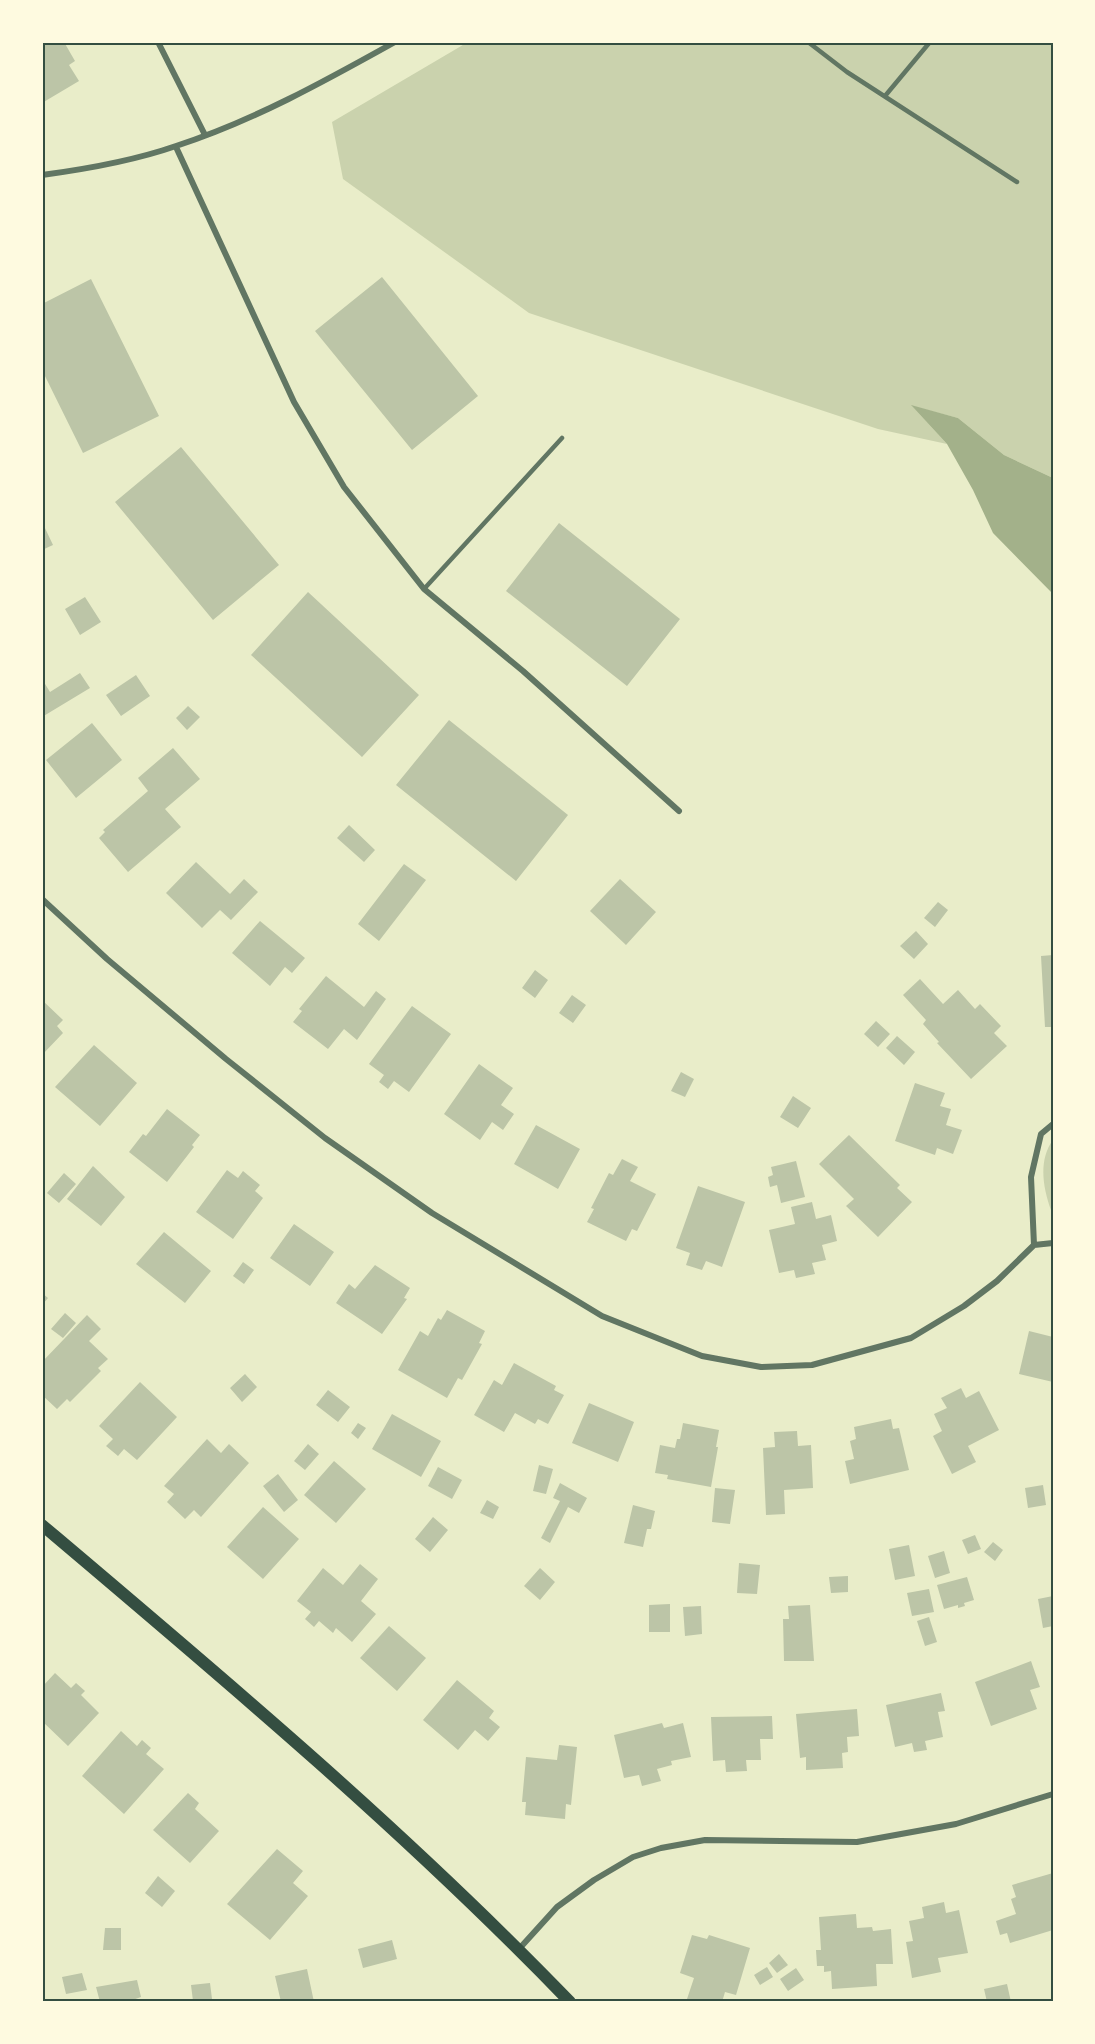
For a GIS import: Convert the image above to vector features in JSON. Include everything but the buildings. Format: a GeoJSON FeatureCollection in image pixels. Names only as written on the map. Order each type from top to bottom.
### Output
{"type":"FeatureCollection","features":[{"type":"Feature","properties":{"kind":"main road"},"geometry":{"type":"LineString","coordinates":[[42,1525],[237,1690],[386,1822],[519,1949],[570,2002]]}},
{"type":"Feature","properties":{"kind":"street"},"geometry":{"type":"LineString","coordinates":[[158,42],[205,135]]}},
{"type":"Feature","properties":{"kind":"street"},"geometry":{"type":"LineString","coordinates":[[42,175],[97,168],[176,147],[255,115],[322,83],[395,42]]}},
{"type":"Feature","properties":{"kind":"street"},"geometry":{"type":"LineString","coordinates":[[176,147],[294,402],[344,487],[424,589],[523,671],[679,811]]}},
{"type":"Feature","properties":{"kind":"street"},"geometry":{"type":"LineString","coordinates":[[42,899],[106,959],[225,1059],[325,1138],[432,1213],[602,1316],[702,1356],[761,1367],[812,1365],[911,1338],[964,1306],[997,1281],[1034,1245],[1053,1243]]}},
{"type":"Feature","properties":{"kind":"street"},"geometry":{"type":"LineString","coordinates":[[1034,1245],[1031,1177],[1041,1134],[1053,1124]]}},
{"type":"Feature","properties":{"kind":"street"},"geometry":{"type":"LineString","coordinates":[[519,1949],[557,1907],[594,1880],[633,1857],[661,1848],[705,1840],[857,1842],[956,1824],[1053,1794]]}},
{"type":"Feature","properties":{"kind":"lane"},"geometry":{"type":"LineString","coordinates":[[808,42],[847,72],[1017,182]]}},
{"type":"Feature","properties":{"kind":"lane"},"geometry":{"type":"LineString","coordinates":[[885,96],[930,42]]}},
{"type":"Feature","properties":{"kind":"lane"},"geometry":{"type":"LineString","coordinates":[[424,589],[562,438]]}},
{"type":"Feature","properties":{"kind":"shaded area"},"geometry":{"type":"Polygon","coordinates":[[[468,42],[1053,42],[1053,478],[1004,455],[958,418],[912,406],[947,444],[878,429],[529,313],[343,179],[332,122],[468,42]]]}},
{"type":"Feature","properties":{"kind":"shaded area"},"geometry":{"type":"Polygon","coordinates":[[[911,405],[958,418],[1004,455],[1053,478],[1053,594],[993,533],[973,490],[947,444],[911,405]]]}},
{"type":"Feature","properties":{"kind":"shaded area"},"geometry":{"type":"Polygon","coordinates":[[[1053,1140],[1053,1212],[1046,1193],[1043,1174],[1045,1156],[1053,1140]]]}}]}
